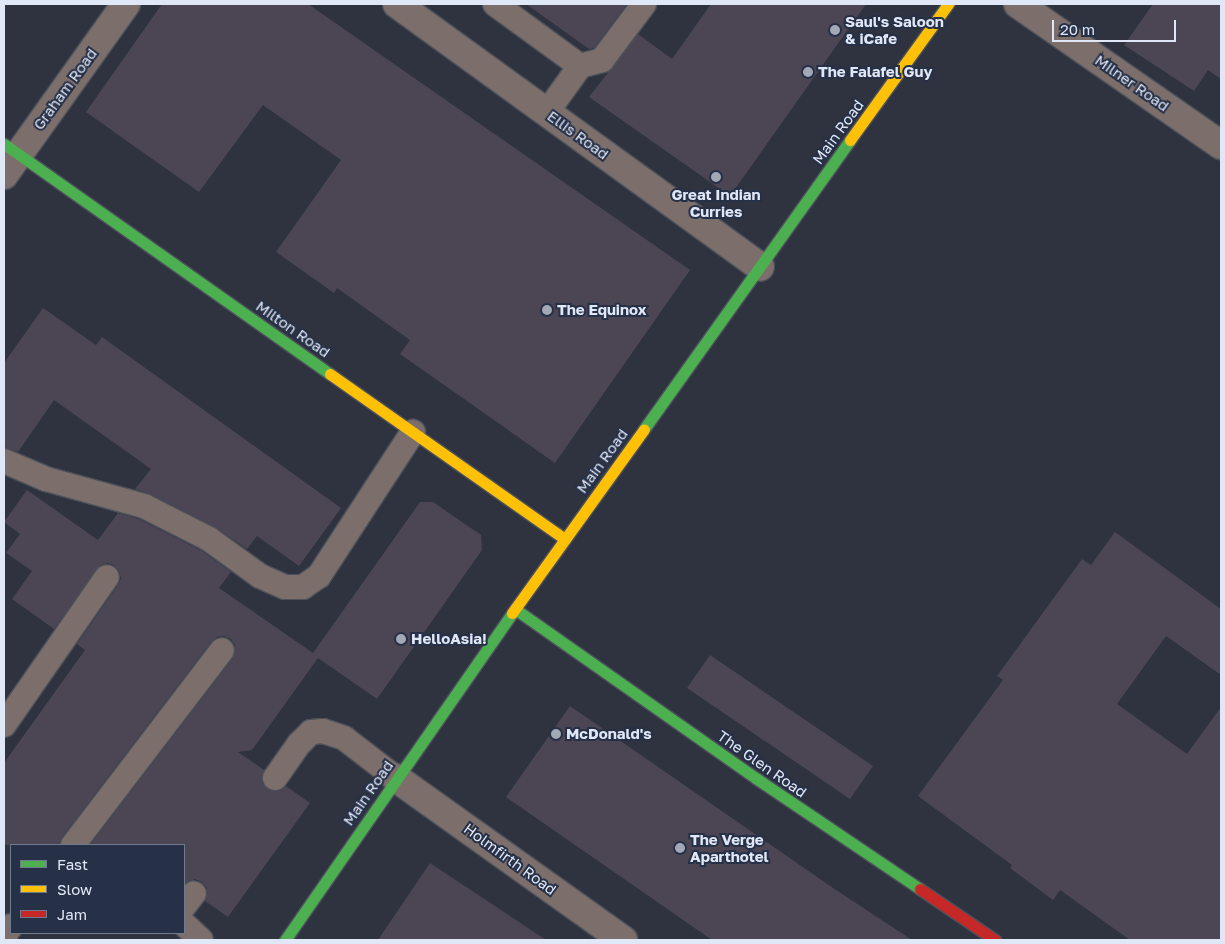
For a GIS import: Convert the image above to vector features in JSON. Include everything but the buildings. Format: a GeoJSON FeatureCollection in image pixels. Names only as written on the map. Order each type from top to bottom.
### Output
{"type":"FeatureCollection","features":[{"type":"Feature","properties":{"kind":"street","name":"Graham Road"},"geometry":{"type":"LineString","coordinates":[[9,157],[126,4]]}},
{"type":"Feature","properties":{"kind":"street","name":"Ellis Road"},"geometry":{"type":"LineString","coordinates":[[397,4],[760,267]]}},
{"type":"Feature","properties":{"kind":"street","name":"Main Road"},"geometry":{"type":"LineString","coordinates":[[285,940],[515,609],[948,4]]}},
{"type":"Feature","properties":{"kind":"street","name":"Milner Road"},"geometry":{"type":"LineString","coordinates":[[1018,4],[1221,145]]}},
{"type":"Feature","properties":{"kind":"street","name":"Milton Road"},"geometry":{"type":"LineString","coordinates":[[9,157],[413,432],[565,539]]}},
{"type":"Feature","properties":{"kind":"street","name":"The Glen Road"},"geometry":{"type":"LineString","coordinates":[[515,609],[765,785],[995,940]]}},
{"type":"Feature","properties":{"kind":"street","name":"Holmfirth Road"},"geometry":{"type":"LineString","coordinates":[[396,778],[623,940]]}},
{"type":"Feature","properties":{"kind":"lane"},"geometry":{"type":"LineString","coordinates":[[495,4],[580,66]]}},
{"type":"Feature","properties":{"kind":"lane"},"geometry":{"type":"LineString","coordinates":[[546,112],[580,66],[602,60],[644,4]]}},
{"type":"Feature","properties":{"kind":"lane"},"geometry":{"type":"LineString","coordinates":[[4,461],[46,479],[144,506],[209,539],[260,576],[285,587],[303,587],[319,576],[413,432]]}},
{"type":"Feature","properties":{"kind":"lane"},"geometry":{"type":"LineString","coordinates":[[4,725],[107,577]]}},
{"type":"Feature","properties":{"kind":"lane"},"geometry":{"type":"LineString","coordinates":[[74,844],[222,650]]}},
{"type":"Feature","properties":{"kind":"lane"},"geometry":{"type":"LineString","coordinates":[[275,778],[299,744],[311,732],[323,731],[344,738],[396,778]]}},
{"type":"Feature","properties":{"kind":"lane"},"geometry":{"type":"LineString","coordinates":[[185,925],[201,940]]}},
{"type":"Feature","properties":{"kind":"traffic: fast"},"geometry":{"type":"LineString","coordinates":[[644,429],[850,140]]}},
{"type":"Feature","properties":{"kind":"traffic: fast"},"geometry":{"type":"LineString","coordinates":[[4,144],[330,374]]}},
{"type":"Feature","properties":{"kind":"traffic: fast"},"geometry":{"type":"LineString","coordinates":[[515,609],[757,779],[920,889]]}},
{"type":"Feature","properties":{"kind":"traffic: fast"},"geometry":{"type":"LineString","coordinates":[[285,940],[512,613]]}},
{"type":"Feature","properties":{"kind":"traffic: slow"},"geometry":{"type":"LineString","coordinates":[[850,140],[948,4]]}},
{"type":"Feature","properties":{"kind":"traffic: slow"},"geometry":{"type":"LineString","coordinates":[[330,374],[565,539]]}},
{"type":"Feature","properties":{"kind":"traffic: slow"},"geometry":{"type":"LineString","coordinates":[[512,613],[644,429]]}},
{"type":"Feature","properties":{"kind":"traffic: jam"},"geometry":{"type":"LineString","coordinates":[[920,889],[995,940]]}},
{"type":"Feature","properties":{"kind":"place","name":"Saul's Saloon & iCafe"},"geometry":{"type":"Point","coordinates":[835,30]}},
{"type":"Feature","properties":{"kind":"place","name":"The Falafel Guy"},"geometry":{"type":"Point","coordinates":[808,72]}},
{"type":"Feature","properties":{"kind":"place","name":"Great Indian Curries"},"geometry":{"type":"Point","coordinates":[716,177]}},
{"type":"Feature","properties":{"kind":"place","name":"The Equinox"},"geometry":{"type":"Point","coordinates":[547,310]}},
{"type":"Feature","properties":{"kind":"place","name":"HelloAsia!"},"geometry":{"type":"Point","coordinates":[401,639]}},
{"type":"Feature","properties":{"kind":"place","name":"McDonald's"},"geometry":{"type":"Point","coordinates":[556,734]}},
{"type":"Feature","properties":{"kind":"place","name":"The Verge Aparthotel"},"geometry":{"type":"Point","coordinates":[680,848]}}]}
